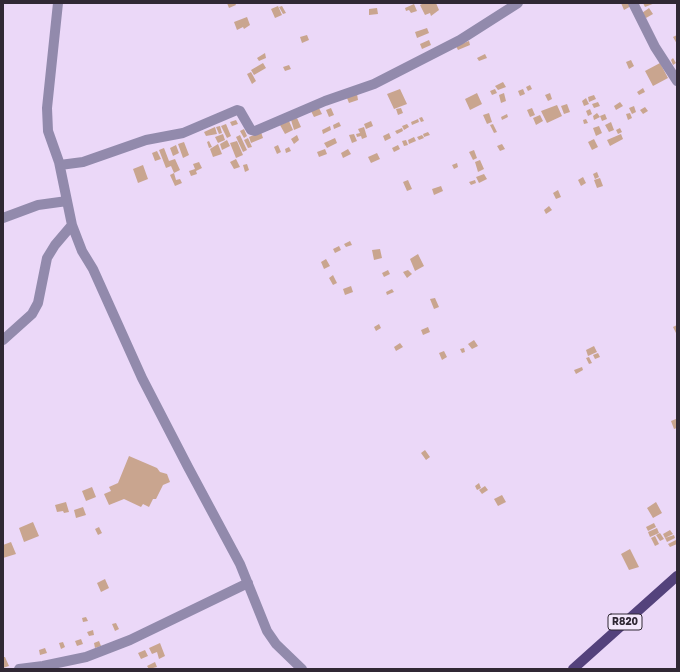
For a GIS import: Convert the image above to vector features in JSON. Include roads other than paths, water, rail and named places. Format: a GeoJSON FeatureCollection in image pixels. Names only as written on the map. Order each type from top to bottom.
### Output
{"type":"FeatureCollection","features":[{"type":"Feature","properties":{"kind":"main road","name":"R820"},"geometry":{"type":"LineString","coordinates":[[574,669],[677,576]]}},
{"type":"Feature","properties":{"kind":"street"},"geometry":{"type":"LineString","coordinates":[[58,3],[47,108],[48,131],[60,165],[72,225],[82,251],[92,269],[142,378],[240,564],[268,631],[276,644],[302,669]]}},
{"type":"Feature","properties":{"kind":"street"},"geometry":{"type":"LineString","coordinates":[[60,165],[83,162],[146,140],[183,133],[236,110],[240,111],[251,130],[255,131],[325,100],[374,84],[460,40],[518,3]]}},
{"type":"Feature","properties":{"kind":"street"},"geometry":{"type":"LineString","coordinates":[[633,3],[655,47],[677,81]]}},
{"type":"Feature","properties":{"kind":"street"},"geometry":{"type":"LineString","coordinates":[[3,218],[38,205],[67,201]]}},
{"type":"Feature","properties":{"kind":"street"},"geometry":{"type":"LineString","coordinates":[[3,340],[32,314],[38,303],[47,258],[55,245],[72,225]]}},
{"type":"Feature","properties":{"kind":"street"},"geometry":{"type":"LineString","coordinates":[[19,669],[43,666],[86,657],[130,640],[248,583]]}}]}
